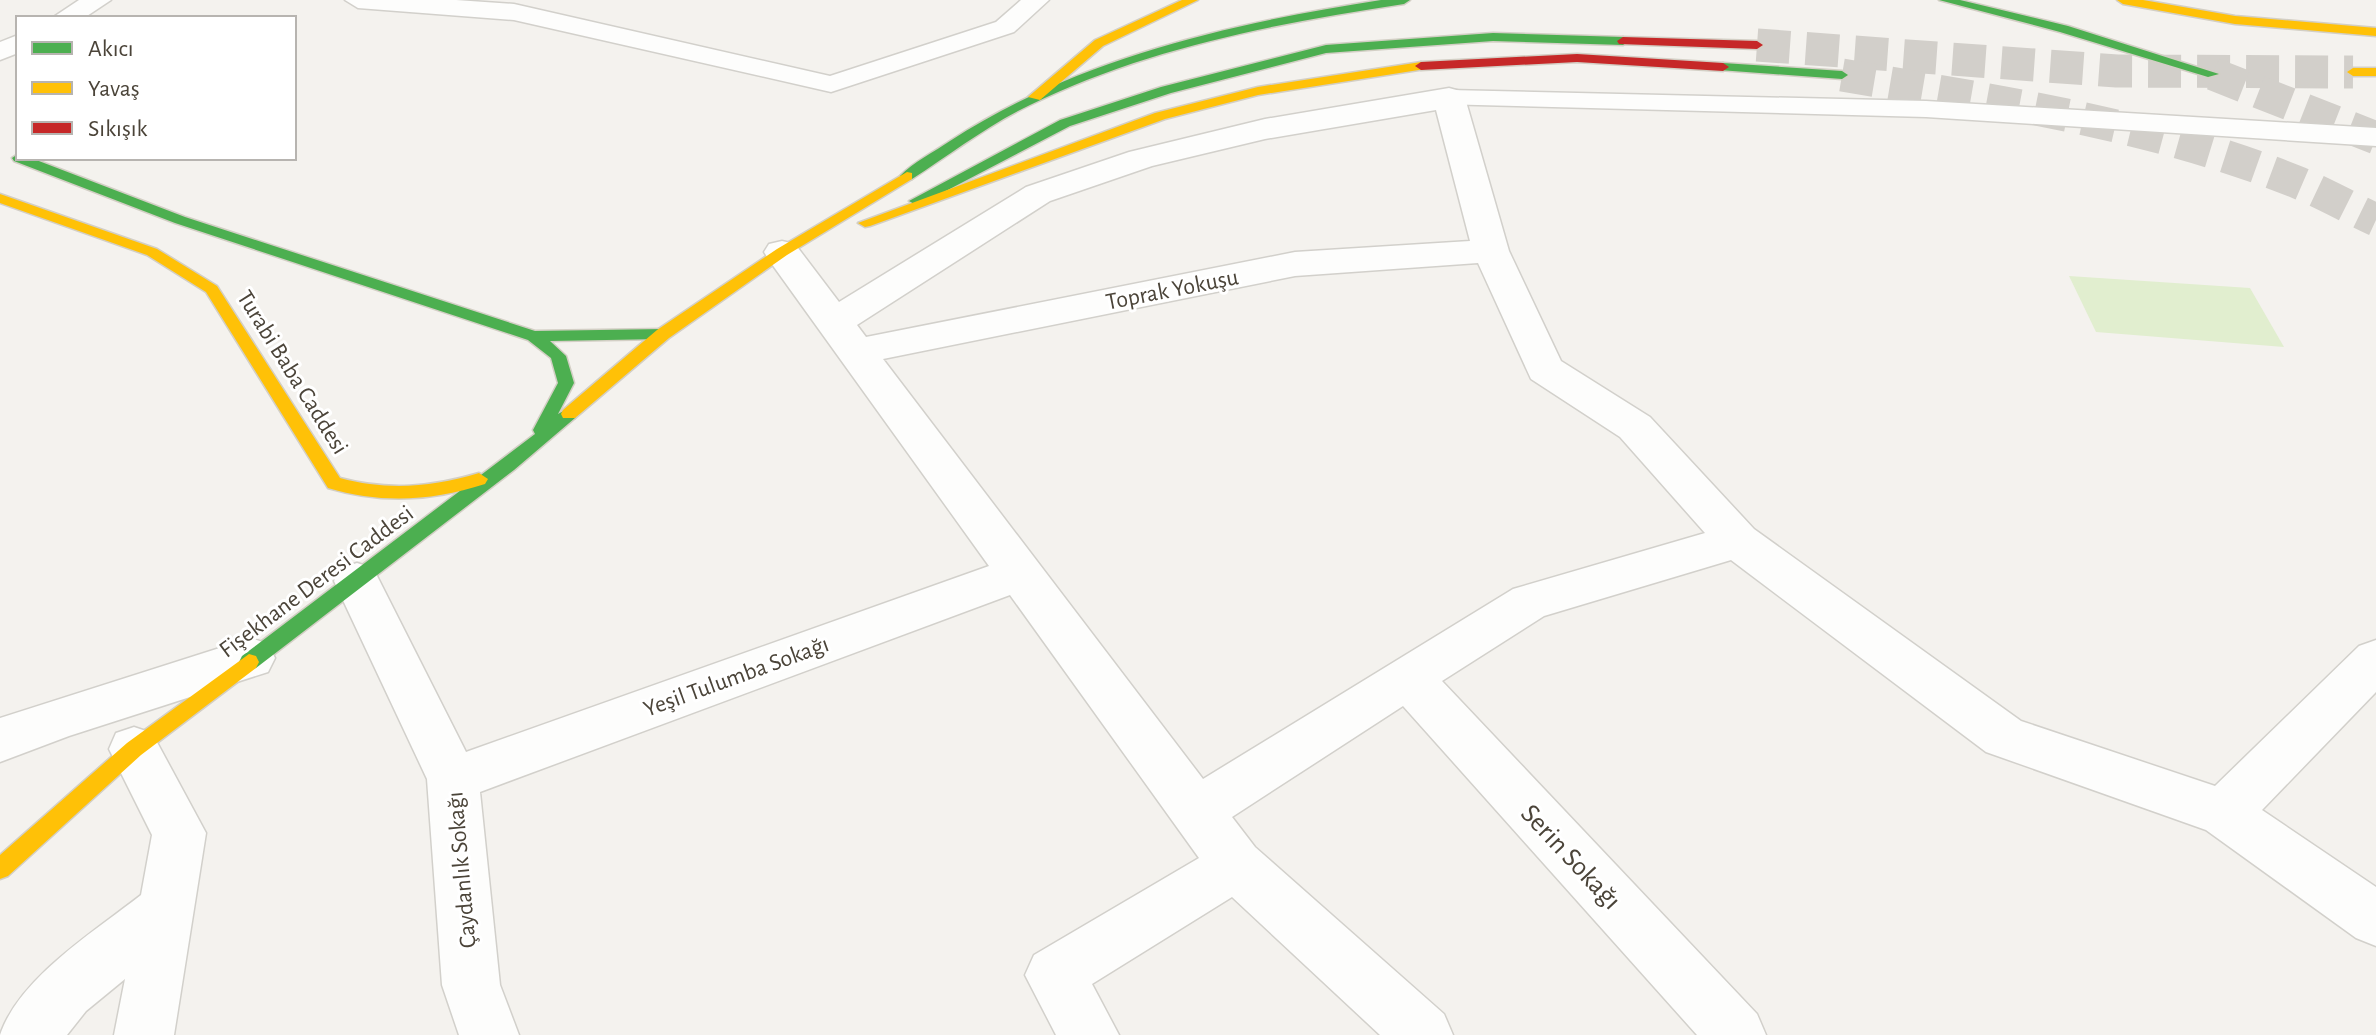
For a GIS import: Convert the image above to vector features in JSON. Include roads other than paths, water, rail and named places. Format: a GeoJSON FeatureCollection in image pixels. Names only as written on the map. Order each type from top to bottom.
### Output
{"type":"FeatureCollection","features":[{"type":"Feature","properties":{"kind":"main road"},"geometry":{"type":"LineString","coordinates":[[782,252],[1035,97],[1099,43],[1192,0]]}},
{"type":"Feature","properties":{"kind":"main road"},"geometry":{"type":"LineString","coordinates":[[1035,97],[1202,38],[1305,14],[1404,0]]}},
{"type":"Feature","properties":{"kind":"main road"},"geometry":{"type":"LineString","coordinates":[[1945,0],[2064,29],[2213,74]]}},
{"type":"Feature","properties":{"kind":"main road"},"geometry":{"type":"LineString","coordinates":[[2123,0],[2235,20],[2376,32]]}},
{"type":"Feature","properties":{"kind":"main road"},"geometry":{"type":"LineString","coordinates":[[892,213],[1065,123],[1166,90],[1326,49],[1493,37],[1757,45]]}},
{"type":"Feature","properties":{"kind":"main road"},"geometry":{"type":"LineString","coordinates":[[782,252],[1160,116],[1258,91],[1414,66],[1577,58],[1842,75]]}},
{"type":"Feature","properties":{"kind":"main road"},"geometry":{"type":"LineString","coordinates":[[2353,72],[2376,72]]}},
{"type":"Feature","properties":{"kind":"main road"},"geometry":{"type":"LineString","coordinates":[[24,160],[180,220],[534,336],[663,334]]}},
{"type":"Feature","properties":{"kind":"main road","name":"Turabi Baba Caddesi"},"geometry":{"type":"LineString","coordinates":[[0,198],[152,252],[212,289],[334,483],[366,495],[419,495],[463,486],[508,466]]}},
{"type":"Feature","properties":{"kind":"main road","name":"Fişekhane Deresi Caddesi"},"geometry":{"type":"LineString","coordinates":[[0,869],[134,749],[508,466],[663,334],[782,252]]}},
{"type":"Feature","properties":{"kind":"main road"},"geometry":{"type":"LineString","coordinates":[[508,466],[549,420],[566,383],[558,356],[534,336]]}},
{"type":"Feature","properties":{"kind":"street"},"geometry":{"type":"LineString","coordinates":[[845,337],[1038,194],[1141,159],[1265,129],[1449,98],[1491,251],[1545,369],[1635,427],[1738,541],[2004,737],[2224,813],[2376,919]]}},
{"type":"Feature","properties":{"kind":"street","name":"Toprak Yokuşu"},"geometry":{"type":"LineString","coordinates":[[845,337],[1295,264],[1491,251]]}},
{"type":"Feature","properties":{"kind":"street"},"geometry":{"type":"LineString","coordinates":[[782,252],[1236,865],[1423,1035]]}},
{"type":"Feature","properties":{"kind":"street"},"geometry":{"type":"LineString","coordinates":[[1194,812],[1529,602],[1738,541]]}},
{"type":"Feature","properties":{"kind":"street","name":"Yeşil Tulumba Sokağı"},"geometry":{"type":"LineString","coordinates":[[453,779],[1020,573]]}},
{"type":"Feature","properties":{"kind":"street","name":"Çaydanlık Sokağı"},"geometry":{"type":"LineString","coordinates":[[357,581],[453,779],[471,985],[489,1035]]}},
{"type":"Feature","properties":{"kind":"street"},"geometry":{"type":"LineString","coordinates":[[0,740],[61,717],[257,656]]}},
{"type":"Feature","properties":{"kind":"street"},"geometry":{"type":"LineString","coordinates":[[2224,813],[2376,660]]}},
{"type":"Feature","properties":{"kind":"street","name":"Serin Sokağı"},"geometry":{"type":"LineString","coordinates":[[1408,678],[1736,1035]]}},
{"type":"Feature","properties":{"kind":"street"},"geometry":{"type":"LineString","coordinates":[[134,749],[179,833],[144,1035]]}},
{"type":"Feature","properties":{"kind":"street"},"geometry":{"type":"LineString","coordinates":[[1089,1035],[1054,975],[1236,865]]}},
{"type":"Feature","properties":{"kind":"street"},"geometry":{"type":"LineString","coordinates":[[29,1035],[66,991],[165,910]]}},
{"type":"Feature","properties":{"kind":"lane"},"geometry":{"type":"LineString","coordinates":[[69,16],[98,0]]}},
{"type":"Feature","properties":{"kind":"lane"},"geometry":{"type":"LineString","coordinates":[[358,0],[514,12],[831,84],[1005,27],[1036,0]]}},
{"type":"Feature","properties":{"kind":"lane"},"geometry":{"type":"LineString","coordinates":[[1449,98],[1926,109],[2376,137]]}},
{"type":"Feature","properties":{"kind":"tunnel"},"geometry":{"type":"LineString","coordinates":[[1757,45],[2117,71],[2353,72]]}},
{"type":"Feature","properties":{"kind":"tunnel"},"geometry":{"type":"LineString","coordinates":[[2213,74],[2376,138]]}},
{"type":"Feature","properties":{"kind":"tunnel"},"geometry":{"type":"LineString","coordinates":[[1842,75],[2074,117],[2188,145],[2299,183],[2376,220]]}}]}
